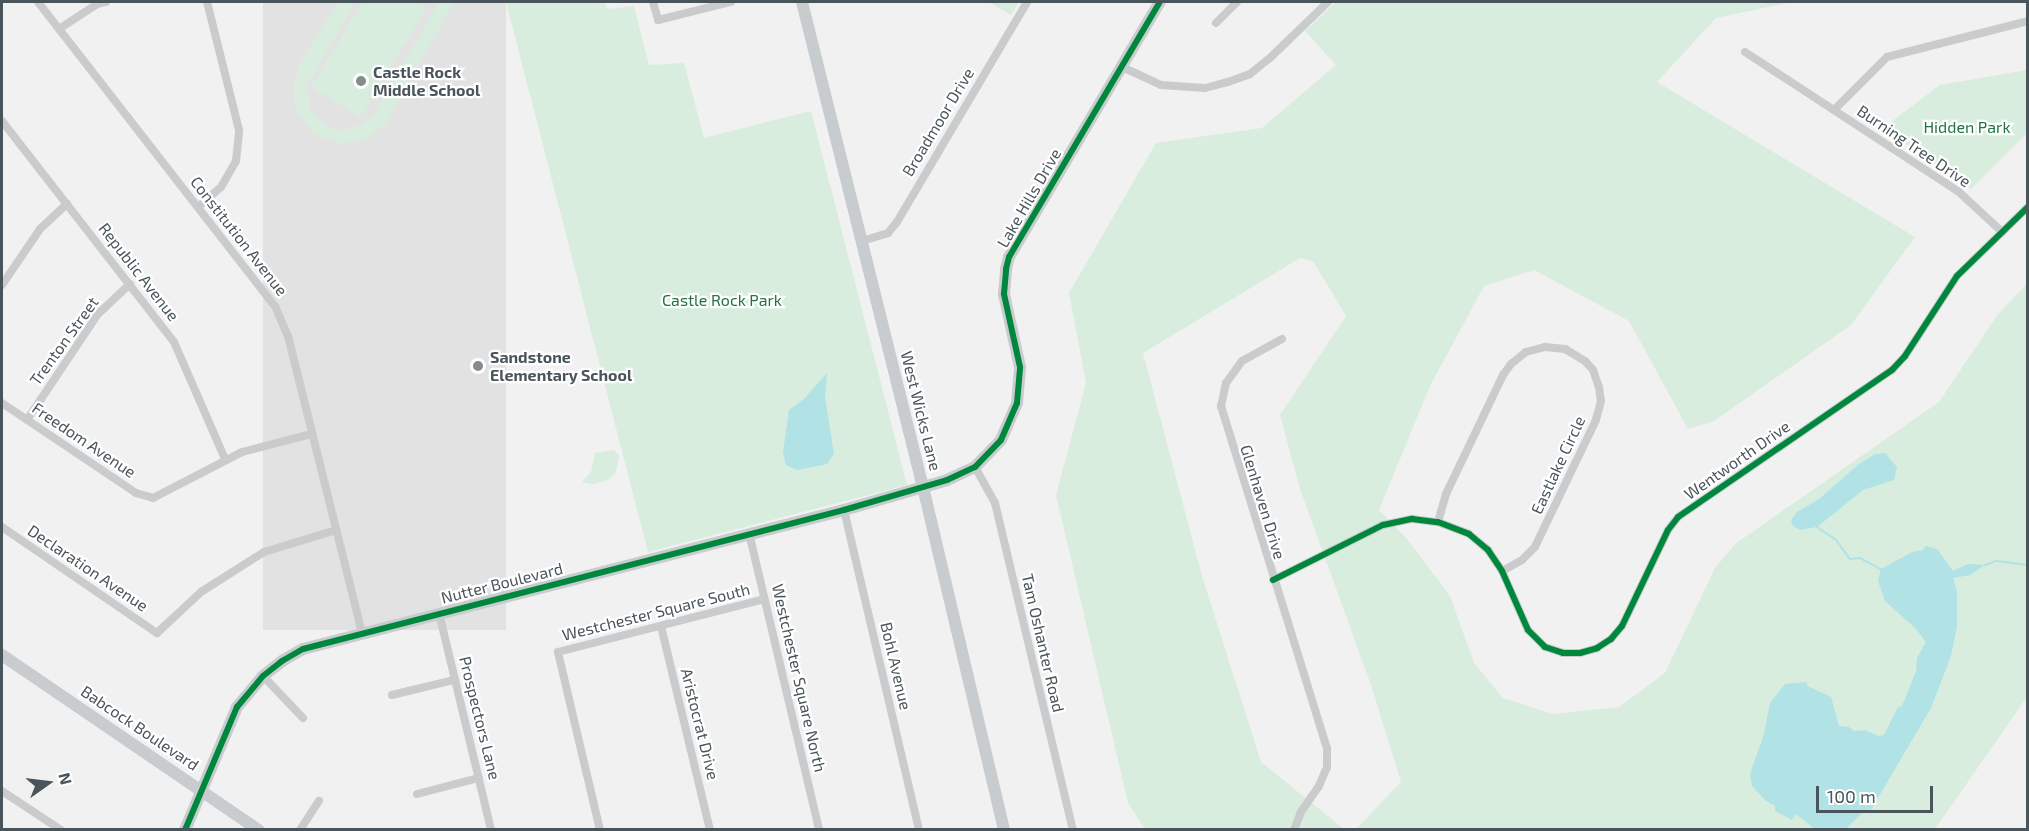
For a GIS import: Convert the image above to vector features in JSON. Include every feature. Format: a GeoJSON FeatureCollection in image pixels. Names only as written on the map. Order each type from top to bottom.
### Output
{"type":"FeatureCollection","features":[{"type":"Feature","properties":{"kind":"street","name":"Constitution Avenue"},"geometry":{"type":"LineString","coordinates":[[38,2],[274,306],[288,336],[362,633]]}},
{"type":"Feature","properties":{"kind":"street"},"geometry":{"type":"LineString","coordinates":[[59,29],[97,4],[105,2]]}},
{"type":"Feature","properties":{"kind":"street"},"geometry":{"type":"LineString","coordinates":[[198,207],[222,187],[236,161],[239,130],[207,2]]}},
{"type":"Feature","properties":{"kind":"street"},"geometry":{"type":"LineString","coordinates":[[653,2],[658,20],[731,2]]}},
{"type":"Feature","properties":{"kind":"street","name":"West Wicks Lane"},"geometry":{"type":"LineString","coordinates":[[802,2],[923,487],[1004,830]]}},
{"type":"Feature","properties":{"kind":"street","name":"Broadmoor Drive"},"geometry":{"type":"LineString","coordinates":[[862,241],[888,233],[897,222],[1027,2]]}},
{"type":"Feature","properties":{"kind":"street","name":"Lake Hills Drive"},"geometry":{"type":"LineString","coordinates":[[923,487],[947,480],[975,467],[1001,440],[1017,403],[1020,367],[1004,294],[1005,269],[1009,257],[1120,66],[1160,2]]}},
{"type":"Feature","properties":{"kind":"street"},"geometry":{"type":"LineString","coordinates":[[1216,23],[1237,2]]}},
{"type":"Feature","properties":{"kind":"street"},"geometry":{"type":"LineString","coordinates":[[1120,66],[1161,85],[1205,88],[1228,82],[1250,74],[1328,2]]}},
{"type":"Feature","properties":{"kind":"street"},"geometry":{"type":"LineString","coordinates":[[1834,110],[1887,57],[2028,21]]}},
{"type":"Feature","properties":{"kind":"street","name":"Burning Tree Drive"},"geometry":{"type":"LineString","coordinates":[[1744,52],[1959,192],[2002,232]]}},
{"type":"Feature","properties":{"kind":"street","name":"Republic Avenue"},"geometry":{"type":"LineString","coordinates":[[3,125],[174,342],[225,459]]}},
{"type":"Feature","properties":{"kind":"street"},"geometry":{"type":"LineString","coordinates":[[2,285],[40,229],[67,204]]}},
{"type":"Feature","properties":{"kind":"street","name":"Wentworth Drive"},"geometry":{"type":"LineString","coordinates":[[1273,580],[1383,525],[1412,519],[1438,522],[1462,530],[1476,538],[1493,556],[1528,630],[1545,647],[1563,653],[1580,653],[1597,648],[1611,639],[1622,626],[1668,530],[1678,517],[1892,370],[1905,356],[1957,276],[2028,207]]}},
{"type":"Feature","properties":{"kind":"street","name":"Trenton Street"},"geometry":{"type":"LineString","coordinates":[[27,420],[98,314],[130,284]]}},
{"type":"Feature","properties":{"kind":"street","name":"Glenhaven Drive"},"geometry":{"type":"LineString","coordinates":[[1282,339],[1242,361],[1226,383],[1221,406],[1273,580],[1327,748],[1327,766],[1319,786],[1301,812],[1294,830]]}},
{"type":"Feature","properties":{"kind":"street","name":"Eastlake Circle"},"geometry":{"type":"LineString","coordinates":[[1438,522],[1446,494],[1503,375],[1511,364],[1526,352],[1545,347],[1565,349],[1585,360],[1593,370],[1599,387],[1600,407],[1596,420],[1535,547],[1522,560],[1502,571]]}},
{"type":"Feature","properties":{"kind":"street","name":"Freedom Avenue"},"geometry":{"type":"LineString","coordinates":[[2,403],[136,493],[153,498],[225,459]]}},
{"type":"Feature","properties":{"kind":"street"},"geometry":{"type":"LineString","coordinates":[[225,459],[242,452],[312,434]]}},
{"type":"Feature","properties":{"kind":"street","name":"Tam Oshanter Road"},"geometry":{"type":"LineString","coordinates":[[975,467],[995,503],[1072,830]]}},
{"type":"Feature","properties":{"kind":"street","name":"Nutter Boulevard"},"geometry":{"type":"LineString","coordinates":[[184,830],[237,707],[263,676],[282,661],[303,650],[844,510],[923,487]]}},
{"type":"Feature","properties":{"kind":"street","name":"Bohl Avenue"},"geometry":{"type":"LineString","coordinates":[[844,510],[920,830]]}},
{"type":"Feature","properties":{"kind":"street","name":"Declaration Avenue"},"geometry":{"type":"LineString","coordinates":[[2,527],[157,633],[201,592],[264,552],[336,530]]}},
{"type":"Feature","properties":{"kind":"street","name":"Westchester Square North"},"geometry":{"type":"LineString","coordinates":[[749,533],[819,830]]}},
{"type":"Feature","properties":{"kind":"street","name":"Westchester Square South"},"geometry":{"type":"LineString","coordinates":[[600,830],[558,652],[764,600]]}},
{"type":"Feature","properties":{"kind":"street","name":"Prospectors Lane"},"geometry":{"type":"LineString","coordinates":[[439,613],[491,830]]}},
{"type":"Feature","properties":{"kind":"street","name":"Aristocrat Drive"},"geometry":{"type":"LineString","coordinates":[[661,626],[710,830]]}},
{"type":"Feature","properties":{"kind":"street","name":"Babcock Boulevard"},"geometry":{"type":"LineString","coordinates":[[2,655],[259,830]]}},
{"type":"Feature","properties":{"kind":"street"},"geometry":{"type":"LineString","coordinates":[[263,676],[303,718]]}},
{"type":"Feature","properties":{"kind":"street"},"geometry":{"type":"LineString","coordinates":[[392,695],[454,680]]}},
{"type":"Feature","properties":{"kind":"street"},"geometry":{"type":"LineString","coordinates":[[417,794],[479,778]]}},
{"type":"Feature","properties":{"kind":"street"},"geometry":{"type":"LineString","coordinates":[[2,791],[60,830]]}},
{"type":"Feature","properties":{"kind":"street"},"geometry":{"type":"LineString","coordinates":[[300,830],[319,801]]}},
{"type":"Feature","properties":{"kind":"shaded area"},"geometry":{"type":"Polygon","coordinates":[[[263,2],[506,2],[506,630],[263,630],[263,2]]]}},
{"type":"Feature","properties":{"kind":"green space"},"geometry":{"type":"Polygon","coordinates":[[[338,2],[355,2],[307,86],[310,108],[315,116],[331,128],[340,130],[357,127],[372,117],[439,2],[454,2],[387,122],[365,140],[350,143],[338,143],[314,134],[296,111],[293,94],[298,66],[338,2]]]}},
{"type":"Feature","properties":{"kind":"green space"},"geometry":{"type":"Polygon","coordinates":[[[363,2],[416,2],[427,8],[360,117],[311,87],[363,2]]]}},
{"type":"Feature","properties":{"kind":"green space","name":"Castle Rock Park"},"geometry":{"type":"Polygon","coordinates":[[[506,2],[605,2],[607,9],[634,6],[649,65],[684,63],[704,138],[811,111],[907,485],[648,552],[506,2]]]}},
{"type":"Feature","properties":{"kind":"green space"},"geometry":{"type":"Polygon","coordinates":[[[989,2],[1019,2],[1011,15],[989,2]]]}},
{"type":"Feature","properties":{"kind":"green space"},"geometry":{"type":"Polygon","coordinates":[[[1336,2],[1792,2],[1716,18],[1657,82],[1915,237],[1851,325],[1714,421],[1688,429],[1629,321],[1534,270],[1484,286],[1430,386],[1379,510],[1407,539],[1450,596],[1474,663],[1503,698],[1553,714],[1619,707],[1665,673],[1715,568],[1735,544],[1939,402],[1998,314],[2027,284],[2027,697],[1935,829],[1356,829],[1401,782],[1371,685],[1300,489],[1280,415],[1346,316],[1313,261],[1300,258],[1143,353],[1202,576],[1261,762],[1344,829],[1145,829],[1128,803],[1056,495],[1086,383],[1069,293],[1156,143],[1262,128],[1336,65],[1305,31],[1336,2]]]}},
{"type":"Feature","properties":{"kind":"green space","name":"Hidden Park"},"geometry":{"type":"Polygon","coordinates":[[[2027,70],[2027,133],[1971,189],[1883,128],[1940,85],[2027,70]]]}},
{"type":"Feature","properties":{"kind":"green space"},"geometry":{"type":"Polygon","coordinates":[[[614,450],[619,455],[616,472],[608,480],[593,484],[582,482],[591,472],[595,453],[614,450]]]}},
{"type":"Feature","properties":{"kind":"water"},"geometry":{"type":"Polygon","coordinates":[[[827,373],[825,397],[834,454],[827,464],[797,470],[786,465],[783,452],[789,410],[804,399],[827,373]]]}},
{"type":"Feature","properties":{"kind":"water"},"geometry":{"type":"Polygon","coordinates":[[[1885,453],[1897,467],[1894,480],[1863,490],[1817,527],[1800,530],[1793,526],[1791,520],[1797,512],[1819,499],[1859,464],[1875,454],[1885,453]]]}},
{"type":"Feature","properties":{"kind":"water"},"geometry":{"type":"Polygon","coordinates":[[[1926,546],[1937,549],[1953,571],[1968,564],[1985,565],[1970,575],[1953,578],[1957,591],[1957,626],[1951,656],[1931,708],[1869,813],[1862,813],[1846,829],[1815,829],[1796,814],[1792,820],[1775,811],[1775,806],[1766,801],[1752,786],[1750,774],[1764,734],[1770,703],[1785,684],[1806,682],[1808,686],[1831,697],[1839,726],[1849,727],[1854,731],[1865,730],[1878,736],[1884,735],[1898,707],[1902,706],[1916,671],[1917,658],[1926,642],[1915,628],[1885,601],[1878,581],[1881,569],[1912,552],[1923,550],[1926,546]]]}},
{"type":"Feature","properties":{"kind":"waterway"},"geometry":{"type":"LineString","coordinates":[[1817,527],[1836,540],[1850,559],[1860,558],[1881,569]]}},
{"type":"Feature","properties":{"kind":"waterway"},"geometry":{"type":"LineString","coordinates":[[1985,565],[1996,561],[2028,565]]}},
{"type":"Feature","properties":{"kind":"cycle path"},"geometry":{"type":"LineString","coordinates":[[185,830],[237,707],[263,676],[282,661],[303,649],[844,510],[947,480],[975,467],[1001,440],[1017,403],[1020,367],[1004,294],[1009,257],[1160,2]]}},
{"type":"Feature","properties":{"kind":"cycle path"},"geometry":{"type":"LineString","coordinates":[[1273,580],[1383,525],[1412,519],[1438,522],[1469,534],[1488,550],[1502,571],[1528,630],[1545,647],[1563,653],[1580,653],[1597,648],[1611,639],[1622,626],[1668,530],[1678,517],[1892,370],[1905,356],[1957,276],[2028,207]]}},
{"type":"Feature","properties":{"kind":"place","name":"Castle Rock Middle School"},"geometry":{"type":"Point","coordinates":[361,81]}},
{"type":"Feature","properties":{"kind":"place","name":"Sandstone Elementary School"},"geometry":{"type":"Point","coordinates":[478,366]}}]}
